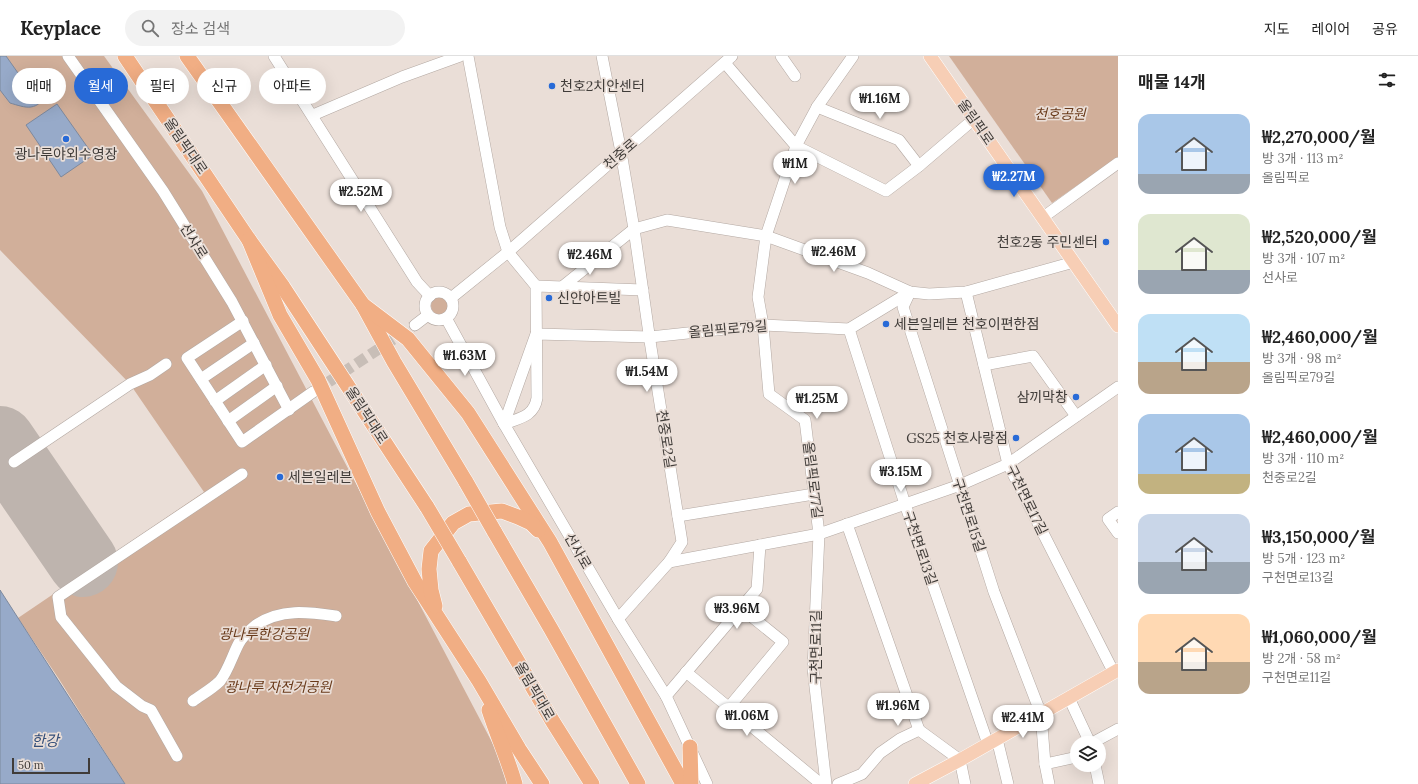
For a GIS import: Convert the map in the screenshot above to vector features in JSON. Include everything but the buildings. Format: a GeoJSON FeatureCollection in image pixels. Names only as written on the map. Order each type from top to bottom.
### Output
{"type":"FeatureCollection","features":[{"type":"Feature","properties":{"kind":"highway","name":"올림픽대로"},"geometry":{"type":"LineString","coordinates":[[125,56],[249,240],[283,287],[427,507],[553,722],[592,784]]}},
{"type":"Feature","properties":{"kind":"highway"},"geometry":{"type":"LineString","coordinates":[[187,56],[363,305],[394,362],[551,628],[638,784]]}},
{"type":"Feature","properties":{"kind":"highway"},"geometry":{"type":"LineString","coordinates":[[249,240],[280,315],[318,380],[378,512],[415,582],[479,681],[519,749],[542,784]]}},
{"type":"Feature","properties":{"kind":"highway"},"geometry":{"type":"LineString","coordinates":[[363,305],[408,339],[468,413],[550,542],[683,784]]}},
{"type":"Feature","properties":{"kind":"highway"},"geometry":{"type":"LineString","coordinates":[[437,616],[431,590],[429,569],[431,551],[453,523],[469,514],[502,512],[531,523],[550,542]]}},
{"type":"Feature","properties":{"kind":"highway"},"geometry":{"type":"LineString","coordinates":[[479,681],[496,735],[508,762],[515,784]]}},
{"type":"Feature","properties":{"kind":"highway"},"geometry":{"type":"LineString","coordinates":[[553,722],[579,784]]}},
{"type":"Feature","properties":{"kind":"highway"},"geometry":{"type":"LineString","coordinates":[[690,747],[691,784]]}},
{"type":"Feature","properties":{"kind":"main road","name":"올림픽로"},"geometry":{"type":"LineString","coordinates":[[930,56],[1118,326]]}},
{"type":"Feature","properties":{"kind":"main road"},"geometry":{"type":"LineString","coordinates":[[915,784],[1116,671]]}},
{"type":"Feature","properties":{"kind":"street","name":"선사로"},"geometry":{"type":"LineString","coordinates":[[68,56],[163,191],[232,302],[289,410]]}},
{"type":"Feature","properties":{"kind":"street"},"geometry":{"type":"LineString","coordinates":[[274,56],[313,115],[417,282],[430,296]]}},
{"type":"Feature","properties":{"kind":"street"},"geometry":{"type":"LineString","coordinates":[[313,115],[402,77],[460,56]]}},
{"type":"Feature","properties":{"kind":"street"},"geometry":{"type":"LineString","coordinates":[[468,56],[500,227],[508,252],[536,286],[536,407],[530,414],[504,424]]}},
{"type":"Feature","properties":{"kind":"street","name":"천중로2길"},"geometry":{"type":"LineString","coordinates":[[602,56],[621,152],[634,229],[682,542],[669,562],[618,619]]}},
{"type":"Feature","properties":{"kind":"street"},"geometry":{"type":"LineString","coordinates":[[781,56],[795,76]]}},
{"type":"Feature","properties":{"kind":"street","name":"올림픽로77길"},"geometry":{"type":"LineString","coordinates":[[819,534],[805,420],[769,394],[763,325],[758,297],[766,236],[796,146],[817,107],[853,56]]}},
{"type":"Feature","properties":{"kind":"street"},"geometry":{"type":"LineString","coordinates":[[728,59],[796,146],[886,191],[919,166],[974,119]]}},
{"type":"Feature","properties":{"kind":"street","name":"천중로"},"geometry":{"type":"LineString","coordinates":[[451,298],[508,252],[728,59]]}},
{"type":"Feature","properties":{"kind":"street"},"geometry":{"type":"LineString","coordinates":[[817,107],[899,140],[919,166]]}},
{"type":"Feature","properties":{"kind":"street"},"geometry":{"type":"LineString","coordinates":[[1042,218],[1118,163]]}},
{"type":"Feature","properties":{"kind":"street"},"geometry":{"type":"LineString","coordinates":[[562,287],[634,229],[666,220],[766,236],[868,273],[910,292],[929,294],[966,292],[1074,262]]}},
{"type":"Feature","properties":{"kind":"street"},"geometry":{"type":"LineString","coordinates":[[536,286],[643,290]]}},
{"type":"Feature","properties":{"kind":"street"},"geometry":{"type":"LineString","coordinates":[[442,292],[451,298],[454,305],[453,309],[451,314],[446,318],[439,320],[428,315],[425,309],[425,304],[433,293],[442,292]]}},
{"type":"Feature","properties":{"kind":"street"},"geometry":{"type":"LineString","coordinates":[[849,328],[910,292]]}},
{"type":"Feature","properties":{"kind":"street","name":"구천면로15길"},"geometry":{"type":"LineString","coordinates":[[910,292],[903,307],[994,592],[1041,714],[1045,764],[1050,784]]}},
{"type":"Feature","properties":{"kind":"street","name":"구천면로17길"},"geometry":{"type":"LineString","coordinates":[[966,292],[1008,464],[1116,671]]}},
{"type":"Feature","properties":{"kind":"street"},"geometry":{"type":"LineString","coordinates":[[414,325],[428,315]]}},
{"type":"Feature","properties":{"kind":"street","name":"선사로"},"geometry":{"type":"LineString","coordinates":[[446,318],[504,424],[618,619],[666,696],[707,784]]}},
{"type":"Feature","properties":{"kind":"street"},"geometry":{"type":"LineString","coordinates":[[243,322],[187,358],[242,442],[313,392]]}},
{"type":"Feature","properties":{"kind":"street","name":"올림픽로79길"},"geometry":{"type":"LineString","coordinates":[[536,334],[650,337],[763,325],[849,328]]}},
{"type":"Feature","properties":{"kind":"street","name":"구천면로13길"},"geometry":{"type":"LineString","coordinates":[[849,328],[905,504],[1008,784]]}},
{"type":"Feature","properties":{"kind":"street"},"geometry":{"type":"LineString","coordinates":[[504,424],[536,334]]}},
{"type":"Feature","properties":{"kind":"street"},"geometry":{"type":"LineString","coordinates":[[201,379],[254,343]]}},
{"type":"Feature","properties":{"kind":"street"},"geometry":{"type":"LineString","coordinates":[[984,365],[1033,356],[1076,416]]}},
{"type":"Feature","properties":{"kind":"street"},"geometry":{"type":"LineString","coordinates":[[14,462],[130,384],[150,375],[166,364]]}},
{"type":"Feature","properties":{"kind":"street"},"geometry":{"type":"LineString","coordinates":[[215,401],[266,365]]}},
{"type":"Feature","properties":{"kind":"street"},"geometry":{"type":"LineString","coordinates":[[228,421],[277,386]]}},
{"type":"Feature","properties":{"kind":"street","name":"올림픽로77길"},"geometry":{"type":"LineString","coordinates":[[669,562],[819,534],[960,485],[1008,464],[1118,386]]}},
{"type":"Feature","properties":{"kind":"street"},"geometry":{"type":"LineString","coordinates":[[177,756],[150,710],[142,706],[116,686],[61,617],[58,597],[242,474]]}},
{"type":"Feature","properties":{"kind":"street"},"geometry":{"type":"LineString","coordinates":[[678,516],[814,494]]}},
{"type":"Feature","properties":{"kind":"street"},"geometry":{"type":"LineString","coordinates":[[1118,512],[1108,519],[1118,533]]}},
{"type":"Feature","properties":{"kind":"street"},"geometry":{"type":"LineString","coordinates":[[847,524],[919,730],[960,760],[965,784]]}},
{"type":"Feature","properties":{"kind":"street","name":"구천면로11길"},"geometry":{"type":"LineString","coordinates":[[819,534],[813,669],[826,784]]}},
{"type":"Feature","properties":{"kind":"street"},"geometry":{"type":"LineString","coordinates":[[666,696],[757,589],[760,545]]}},
{"type":"Feature","properties":{"kind":"street"},"geometry":{"type":"LineString","coordinates":[[729,707],[783,642],[741,608]]}},
{"type":"Feature","properties":{"kind":"street"},"geometry":{"type":"LineString","coordinates":[[193,701],[220,680],[235,655],[240,642],[250,629],[263,620],[277,615],[293,612],[307,612],[336,616]]}},
{"type":"Feature","properties":{"kind":"street"},"geometry":{"type":"LineString","coordinates":[[686,672],[821,784]]}},
{"type":"Feature","properties":{"kind":"street"},"geometry":{"type":"LineString","coordinates":[[1069,698],[1088,736]]}},
{"type":"Feature","properties":{"kind":"street"},"geometry":{"type":"LineString","coordinates":[[1105,736],[1118,729]]}},
{"type":"Feature","properties":{"kind":"street"},"geometry":{"type":"LineString","coordinates":[[838,784],[862,774],[880,753],[900,739],[919,730]]}},
{"type":"Feature","properties":{"kind":"street"},"geometry":{"type":"LineString","coordinates":[[1045,764],[1070,759]]}},
{"type":"Feature","properties":{"kind":"street"},"geometry":{"type":"LineString","coordinates":[[1096,772],[1099,784]]}},
{"type":"Feature","properties":{"kind":"green space","name":"광나루한강공원"},"geometry":{"type":"Polygon","coordinates":[[[0,56],[104,56],[113,68],[74,68],[74,104],[128,104],[128,89],[136,100],[136,104],[139,104],[202,191],[514,784],[125,784],[59,679],[18,618],[204,492],[130,384],[0,250],[0,56]]]}},
{"type":"Feature","properties":{"kind":"green space","name":"천호공원"},"geometry":{"type":"Polygon","coordinates":[[[949,56],[1118,56],[1118,157],[1052,203],[949,56]]]}},
{"type":"Feature","properties":{"kind":"green space"},"geometry":{"type":"Polygon","coordinates":[[[436,297],[444,297],[449,302],[447,313],[444,315],[436,315],[431,310],[431,302],[436,297]]]}},
{"type":"Feature","properties":{"kind":"water"},"geometry":{"type":"Polygon","coordinates":[[[0,56],[6,56],[14,68],[12,68],[12,104],[0,90],[0,56]]]}},
{"type":"Feature","properties":{"kind":"water"},"geometry":{"type":"Polygon","coordinates":[[[14,104],[39,104],[31,107],[14,104]]]}},
{"type":"Feature","properties":{"kind":"water"},"geometry":{"type":"Polygon","coordinates":[[[57,104],[93,155],[61,177],[26,125],[57,104]]]}},
{"type":"Feature","properties":{"kind":"water","name":"한강"},"geometry":{"type":"Polygon","coordinates":[[[0,590],[125,784],[0,784],[0,590]]]}},
{"type":"Feature","properties":{"kind":"runway"},"geometry":{"type":"LineString","coordinates":[[0,441],[83,562]]}},
{"type":"Feature","properties":{"kind":"tunnel"},"geometry":{"type":"LineString","coordinates":[[315,391],[415,325]]}},
{"type":"Feature","properties":{"kind":"place","name":"천호2치안센터"},"geometry":{"type":"Point","coordinates":[552,86]}},
{"type":"Feature","properties":{"kind":"place","name":"광나루야외수영장"},"geometry":{"type":"Point","coordinates":[66,139]}},
{"type":"Feature","properties":{"kind":"place","name":"천호2동 주민센터"},"geometry":{"type":"Point","coordinates":[1106,242]}},
{"type":"Feature","properties":{"kind":"place","name":"신안아트빌"},"geometry":{"type":"Point","coordinates":[549,298]}},
{"type":"Feature","properties":{"kind":"place","name":"세븐일레븐 천호이편한점"},"geometry":{"type":"Point","coordinates":[886,324]}},
{"type":"Feature","properties":{"kind":"place","name":"삼끼막창"},"geometry":{"type":"Point","coordinates":[1076,397]}},
{"type":"Feature","properties":{"kind":"place","name":"GS25 천호사랑점"},"geometry":{"type":"Point","coordinates":[1016,438]}},
{"type":"Feature","properties":{"kind":"place","name":"세븐일레븐"},"geometry":{"type":"Point","coordinates":[280,477]}},
{"type":"Feature","properties":{"kind":"park label","name":"광나루 자전거공원"},"geometry":{"type":"Point","coordinates":[278,687]}}]}
